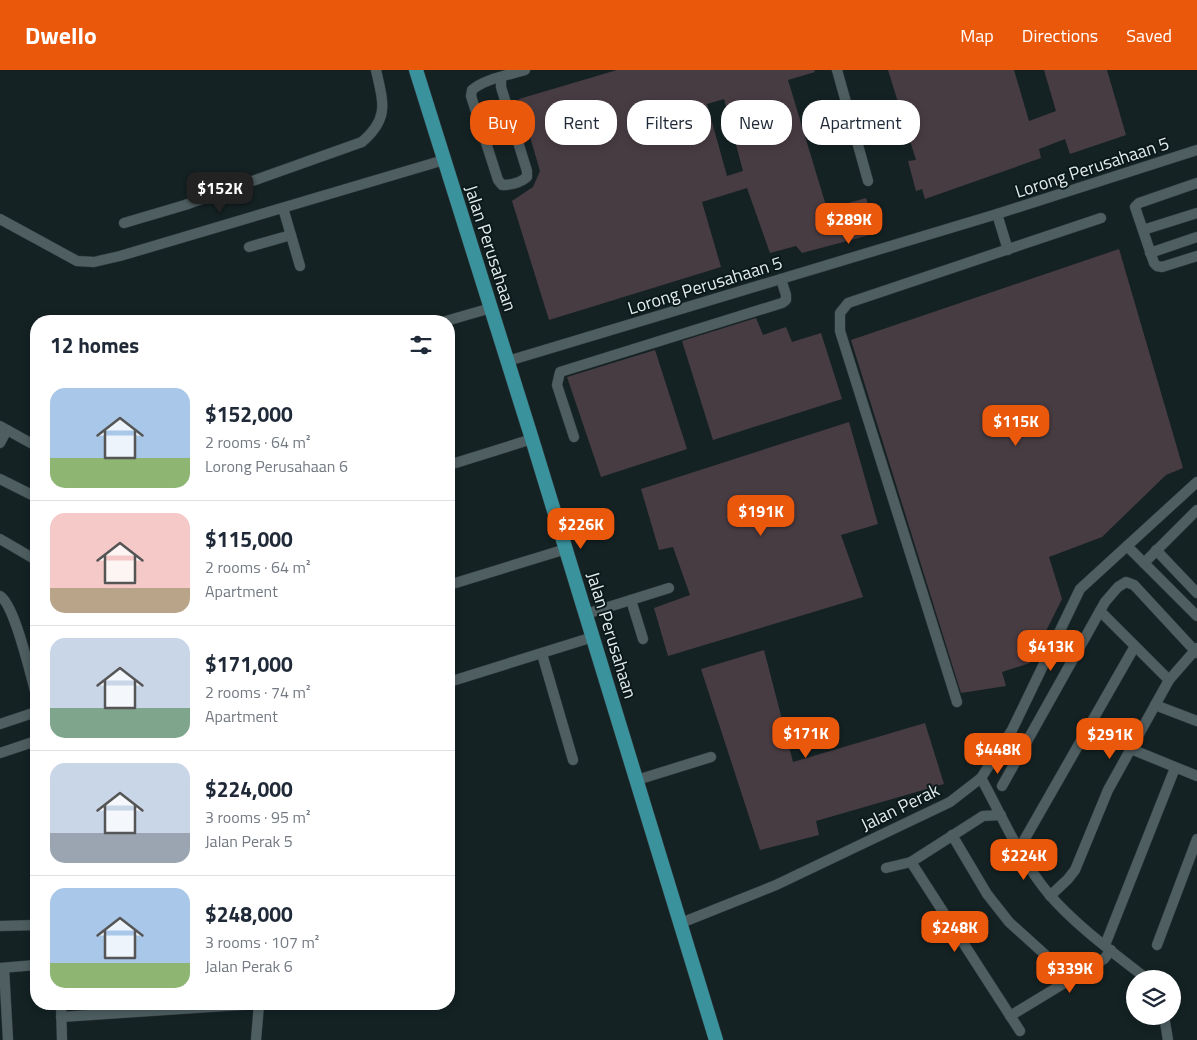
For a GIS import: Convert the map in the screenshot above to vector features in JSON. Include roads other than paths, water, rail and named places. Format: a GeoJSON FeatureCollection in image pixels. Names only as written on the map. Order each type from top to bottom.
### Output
{"type":"FeatureCollection","features":[{"type":"Feature","properties":{"kind":"main road","name":"Jalan Perusahaan"},"geometry":{"type":"LineString","coordinates":[[416,70],[508,361],[716,1040]]}},
{"type":"Feature","properties":{"kind":"street"},"geometry":{"type":"LineString","coordinates":[[124,223],[185,205],[362,142],[375,131],[382,115],[382,97],[376,70]]}},
{"type":"Feature","properties":{"kind":"street"},"geometry":{"type":"LineString","coordinates":[[501,78],[501,87],[527,171],[527,177],[522,181],[508,185],[502,185],[498,180],[471,96],[472,90],[476,86],[525,70]]}},
{"type":"Feature","properties":{"kind":"street"},"geometry":{"type":"LineString","coordinates":[[837,70],[868,181]]}},
{"type":"Feature","properties":{"kind":"street","name":"Lorong Perusahaan 5"},"geometry":{"type":"LineString","coordinates":[[508,361],[997,214],[1197,150]]}},
{"type":"Feature","properties":{"kind":"street"},"geometry":{"type":"LineString","coordinates":[[0,219],[77,261],[94,262],[444,160]]}},
{"type":"Feature","properties":{"kind":"street"},"geometry":{"type":"LineString","coordinates":[[1197,183],[1136,204],[1135,207],[1150,253],[1157,266],[1162,267],[1197,256]]}},
{"type":"Feature","properties":{"kind":"street"},"geometry":{"type":"LineString","coordinates":[[283,208],[300,266]]}},
{"type":"Feature","properties":{"kind":"street"},"geometry":{"type":"LineString","coordinates":[[1143,230],[1197,212]]}},
{"type":"Feature","properties":{"kind":"street"},"geometry":{"type":"LineString","coordinates":[[997,214],[1008,250]]}},
{"type":"Feature","properties":{"kind":"street"},"geometry":{"type":"LineString","coordinates":[[957,702],[840,331],[840,313],[848,303],[1101,218]]}},
{"type":"Feature","properties":{"kind":"street"},"geometry":{"type":"LineString","coordinates":[[249,247],[291,235]]}},
{"type":"Feature","properties":{"kind":"street"},"geometry":{"type":"LineString","coordinates":[[1150,253],[1197,237]]}},
{"type":"Feature","properties":{"kind":"street"},"geometry":{"type":"LineString","coordinates":[[574,438],[557,385],[560,372],[782,303],[786,300],[786,295],[782,279]]}},
{"type":"Feature","properties":{"kind":"street"},"geometry":{"type":"LineString","coordinates":[[455,318],[491,308]]}},
{"type":"Feature","properties":{"kind":"street"},"geometry":{"type":"LineString","coordinates":[[0,443],[4,428],[30,443]]}},
{"type":"Feature","properties":{"kind":"street"},"geometry":{"type":"LineString","coordinates":[[455,463],[532,439]]}},
{"type":"Feature","properties":{"kind":"street"},"geometry":{"type":"LineString","coordinates":[[0,479],[30,494]]}},
{"type":"Feature","properties":{"kind":"street","name":"Jalan Perak"},"geometry":{"type":"LineString","coordinates":[[681,923],[776,885],[950,802],[981,778],[1012,730],[1080,589],[1197,482]]}},
{"type":"Feature","properties":{"kind":"street"},"geometry":{"type":"LineString","coordinates":[[1144,563],[1197,510]]}},
{"type":"Feature","properties":{"kind":"street"},"geometry":{"type":"LineString","coordinates":[[0,539],[30,556]]}},
{"type":"Feature","properties":{"kind":"street"},"geometry":{"type":"LineString","coordinates":[[1127,546],[1197,616]]}},
{"type":"Feature","properties":{"kind":"street"},"geometry":{"type":"LineString","coordinates":[[455,583],[566,549]]}},
{"type":"Feature","properties":{"kind":"street"},"geometry":{"type":"LineString","coordinates":[[1156,550],[1197,593]]}},
{"type":"Feature","properties":{"kind":"street"},"geometry":{"type":"LineString","coordinates":[[1002,786],[1100,611],[1118,587],[1126,582],[1134,585],[1196,650],[1169,680],[1108,790],[1074,870],[1068,879],[1050,896]]}},
{"type":"Feature","properties":{"kind":"street"},"geometry":{"type":"LineString","coordinates":[[586,614],[669,588]]}},
{"type":"Feature","properties":{"kind":"street"},"geometry":{"type":"LineString","coordinates":[[2,600],[12,612],[30,674]]}},
{"type":"Feature","properties":{"kind":"street"},"geometry":{"type":"LineString","coordinates":[[631,600],[643,639]]}},
{"type":"Feature","properties":{"kind":"street"},"geometry":{"type":"LineString","coordinates":[[1100,611],[1169,680]]}},
{"type":"Feature","properties":{"kind":"street"},"geometry":{"type":"LineString","coordinates":[[455,680],[593,637]]}},
{"type":"Feature","properties":{"kind":"street"},"geometry":{"type":"LineString","coordinates":[[1019,849],[1135,646]]}},
{"type":"Feature","properties":{"kind":"street"},"geometry":{"type":"LineString","coordinates":[[542,654],[573,760]]}},
{"type":"Feature","properties":{"kind":"street"},"geometry":{"type":"LineString","coordinates":[[1155,705],[1197,721]]}},
{"type":"Feature","properties":{"kind":"street"},"geometry":{"type":"LineString","coordinates":[[0,724],[30,714]]}},
{"type":"Feature","properties":{"kind":"street"},"geometry":{"type":"LineString","coordinates":[[0,753],[30,743]]}},
{"type":"Feature","properties":{"kind":"street"},"geometry":{"type":"LineString","coordinates":[[1131,748],[1197,776]]}},
{"type":"Feature","properties":{"kind":"street"},"geometry":{"type":"LineString","coordinates":[[637,780],[711,757]]}},
{"type":"Feature","properties":{"kind":"street"},"geometry":{"type":"LineString","coordinates":[[1010,1016],[1104,959],[1175,768]]}},
{"type":"Feature","properties":{"kind":"street"},"geometry":{"type":"LineString","coordinates":[[981,778],[1019,849],[1050,896],[1136,970]]}},
{"type":"Feature","properties":{"kind":"street"},"geometry":{"type":"LineString","coordinates":[[886,868],[911,862],[983,816],[1001,815]]}},
{"type":"Feature","properties":{"kind":"street"},"geometry":{"type":"LineString","coordinates":[[952,835],[987,894],[1009,922],[1072,979]]}},
{"type":"Feature","properties":{"kind":"street"},"geometry":{"type":"LineString","coordinates":[[1157,945],[1197,839]]}},
{"type":"Feature","properties":{"kind":"street"},"geometry":{"type":"LineString","coordinates":[[911,862],[1020,1031]]}},
{"type":"Feature","properties":{"kind":"street"},"geometry":{"type":"LineString","coordinates":[[0,926],[30,925]]}},
{"type":"Feature","properties":{"kind":"street"},"geometry":{"type":"LineString","coordinates":[[8,1040],[2,968],[30,966]]}},
{"type":"Feature","properties":{"kind":"street"},"geometry":{"type":"LineString","coordinates":[[60,1010],[62,1040]]}},
{"type":"Feature","properties":{"kind":"street"},"geometry":{"type":"LineString","coordinates":[[61,1017],[165,1010]]}},
{"type":"Feature","properties":{"kind":"street"},"geometry":{"type":"LineString","coordinates":[[256,1040],[258,1010]]}},
{"type":"Feature","properties":{"kind":"street"},"geometry":{"type":"LineString","coordinates":[[1166,1025],[1168,1040]]}}]}
